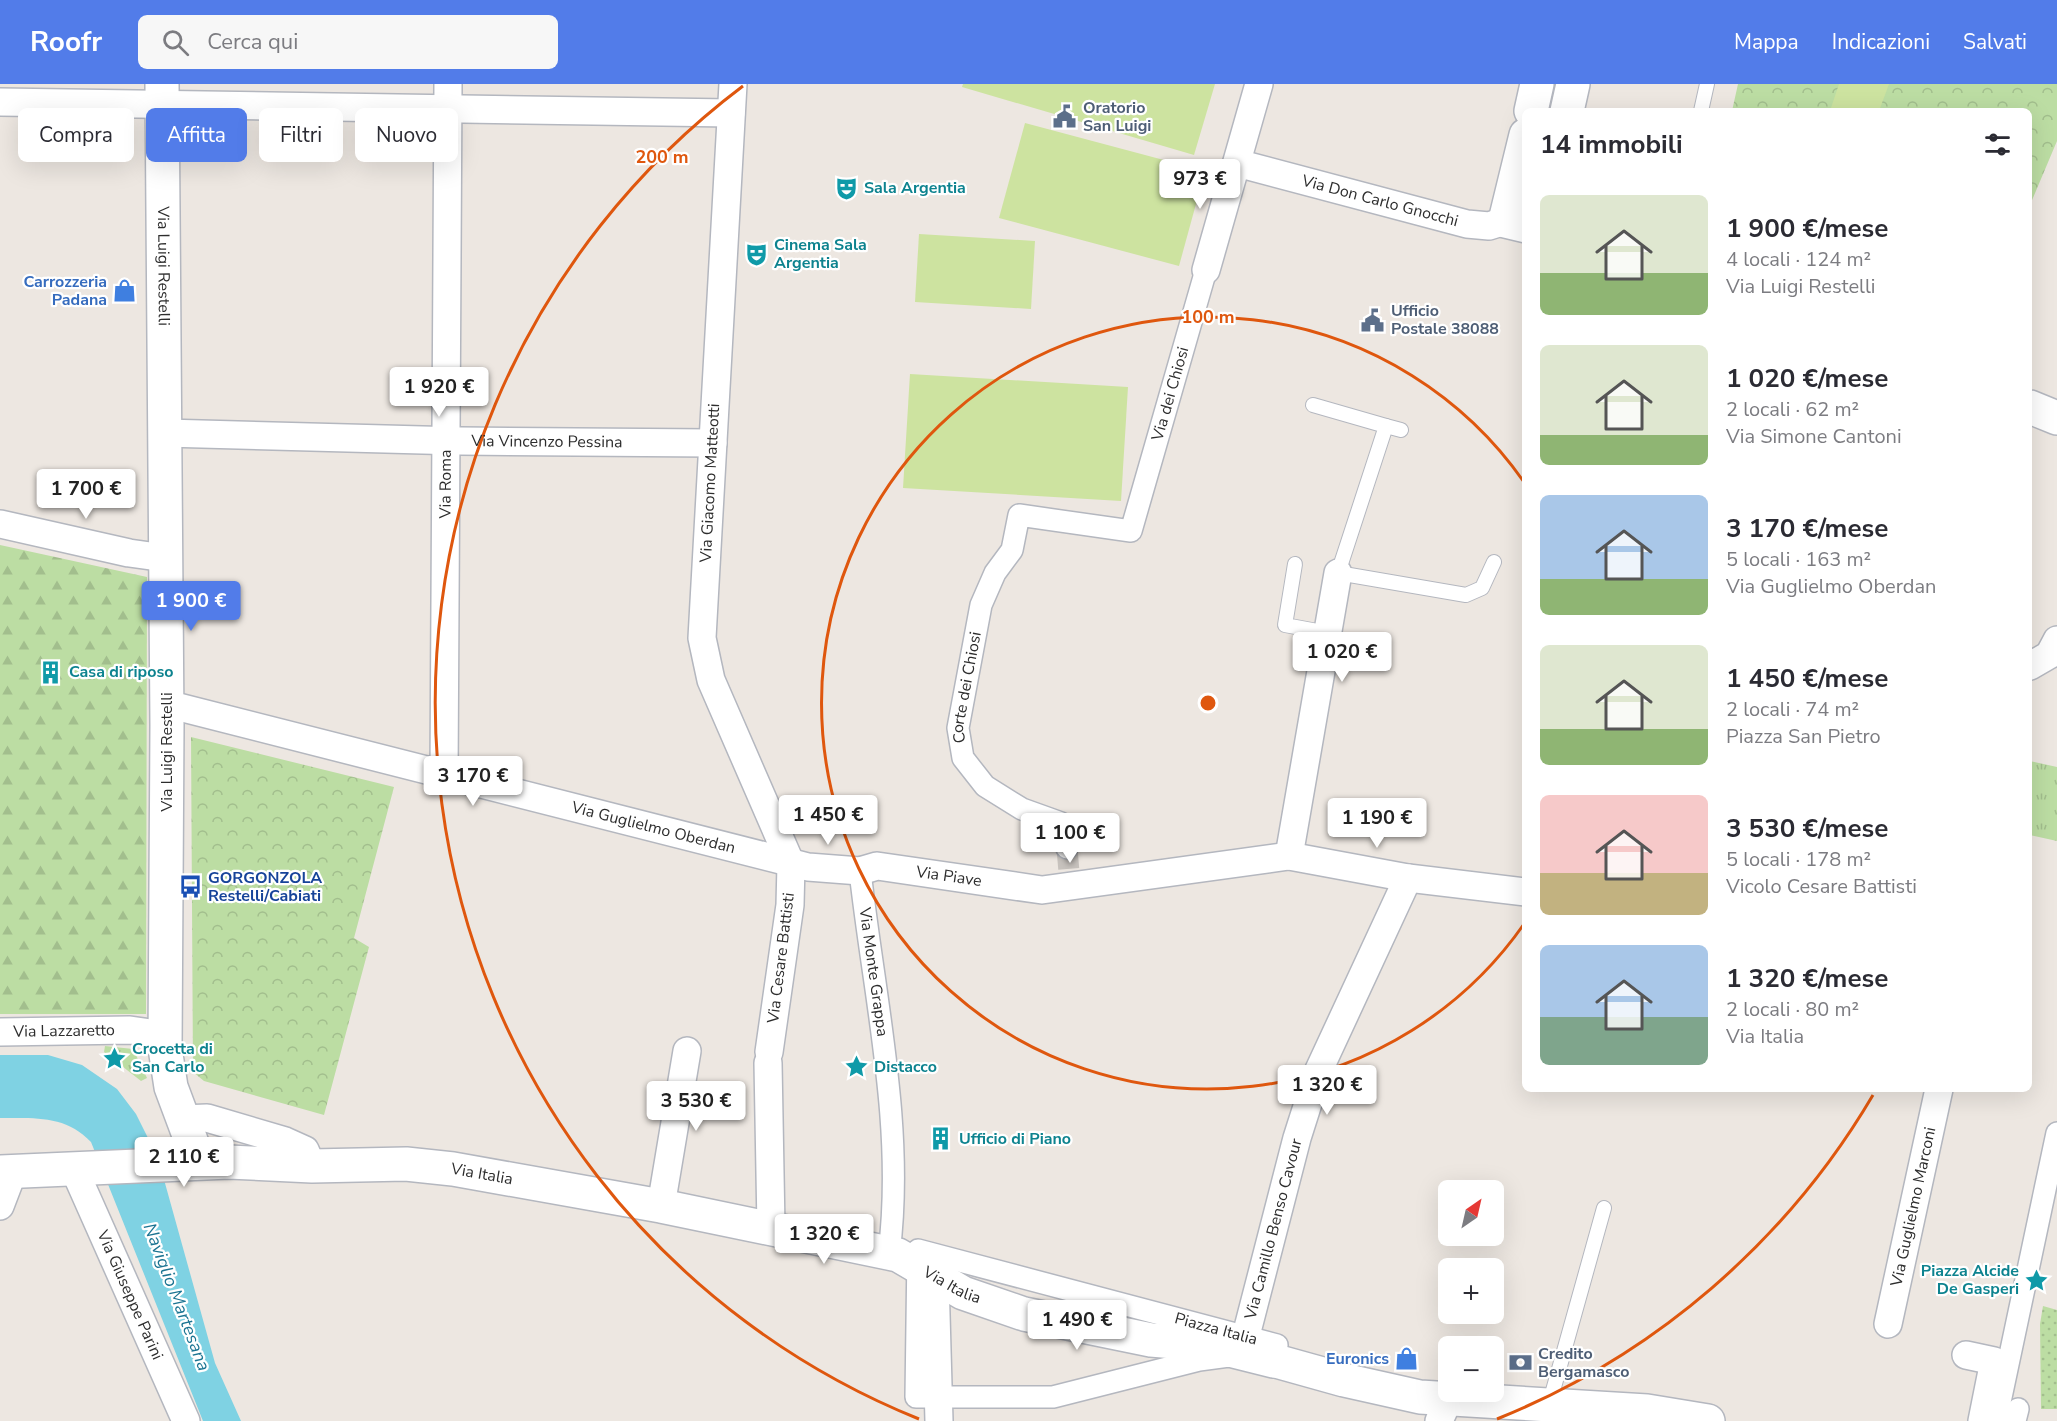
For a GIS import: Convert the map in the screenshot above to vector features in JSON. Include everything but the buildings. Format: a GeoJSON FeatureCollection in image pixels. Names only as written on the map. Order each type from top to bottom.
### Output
{"type":"FeatureCollection","features":[{"type":"Feature","properties":{"kind":"street","name":"Via Giacomo Matteotti"},"geometry":{"type":"LineString","coordinates":[[733,84],[702,630],[705,663],[791,864]]}},
{"type":"Feature","properties":{"kind":"street","name":"Via dei Chiosi"},"geometry":{"type":"LineString","coordinates":[[1019,515],[1131,531],[1258,84]]}},
{"type":"Feature","properties":{"kind":"street"},"geometry":{"type":"LineString","coordinates":[[1532,108],[1537,84]]}},
{"type":"Feature","properties":{"kind":"street"},"geometry":{"type":"LineString","coordinates":[[1568,108],[1573,84]]}},
{"type":"Feature","properties":{"kind":"street"},"geometry":{"type":"LineString","coordinates":[[0,102],[162,95],[448,97],[730,113]]}},
{"type":"Feature","properties":{"kind":"street","name":"Via Luigi Restelli"},"geometry":{"type":"LineString","coordinates":[[162,95],[167,704],[165,1035],[167,1073],[183,1119],[183,1163]]}},
{"type":"Feature","properties":{"kind":"street","name":"Via Roma"},"geometry":{"type":"LineString","coordinates":[[444,776],[448,97]]}},
{"type":"Feature","properties":{"kind":"street","name":"Via Don Carlo Gnocchi"},"geometry":{"type":"LineString","coordinates":[[1237,163],[1467,224],[1489,226],[1515,223]]}},
{"type":"Feature","properties":{"kind":"street"},"geometry":{"type":"LineString","coordinates":[[1515,223],[1522,167]]}},
{"type":"Feature","properties":{"kind":"street"},"geometry":{"type":"LineString","coordinates":[[2032,408],[2057,418]]}},
{"type":"Feature","properties":{"kind":"street","name":"Via Vincenzo Pessina"},"geometry":{"type":"LineString","coordinates":[[165,433],[446,441],[713,443]]}},
{"type":"Feature","properties":{"kind":"street","name":"Corte dei Chiosi"},"geometry":{"type":"LineString","coordinates":[[1019,515],[1012,550],[995,573],[981,605],[958,728],[963,758],[985,786],[1022,809],[1061,823],[1065,827],[1066,848]]}},
{"type":"Feature","properties":{"kind":"street"},"geometry":{"type":"LineString","coordinates":[[0,524],[129,553],[165,558]]}},
{"type":"Feature","properties":{"kind":"street"},"geometry":{"type":"LineString","coordinates":[[1289,856],[1338,573]]}},
{"type":"Feature","properties":{"kind":"street"},"geometry":{"type":"LineString","coordinates":[[2032,665],[2049,655],[2057,640]]}},
{"type":"Feature","properties":{"kind":"street","name":"Via Guglielmo Oberdan"},"geometry":{"type":"LineString","coordinates":[[167,704],[791,864],[860,871]]}},
{"type":"Feature","properties":{"kind":"street","name":"Via Piave"},"geometry":{"type":"LineString","coordinates":[[860,871],[877,866],[1025,889],[1070,879],[1289,856],[1408,878],[1522,891]]}},
{"type":"Feature","properties":{"kind":"street","name":"Via Cesare Battisti"},"geometry":{"type":"LineString","coordinates":[[771,1228],[769,1058],[790,905],[791,864]]}},
{"type":"Feature","properties":{"kind":"street","name":"Via Monte Grappa"},"geometry":{"type":"LineString","coordinates":[[860,871],[888,1096],[894,1208],[914,1266]]}},
{"type":"Feature","properties":{"kind":"street","name":"Via Camillo Benso Cavour"},"geometry":{"type":"LineString","coordinates":[[1244,1344],[1297,1138],[1318,1072],[1408,878]]}},
{"type":"Feature","properties":{"kind":"street","name":"Via Lazzaretto"},"geometry":{"type":"LineString","coordinates":[[0,1032],[130,1030],[165,1035]]}},
{"type":"Feature","properties":{"kind":"street"},"geometry":{"type":"LineString","coordinates":[[662,1206],[687,1051]]}},
{"type":"Feature","properties":{"kind":"street","name":"Via Guglielmo Marconi"},"geometry":{"type":"LineString","coordinates":[[1888,1324],[1938,1092]]}},
{"type":"Feature","properties":{"kind":"street"},"geometry":{"type":"LineString","coordinates":[[183,1119],[207,1118],[285,1141],[304,1150],[312,1166]]}},
{"type":"Feature","properties":{"kind":"street"},"geometry":{"type":"LineString","coordinates":[[1996,1421],[2057,1133]]}},
{"type":"Feature","properties":{"kind":"street","name":"Via Italia"},"geometry":{"type":"LineString","coordinates":[[6,1172],[183,1163],[432,1167],[662,1206],[771,1228],[914,1266],[975,1298],[1024,1314],[1142,1339],[1222,1346],[1244,1344],[1274,1360],[1443,1411],[1549,1404],[1647,1411],[1708,1421]]}},
{"type":"Feature","properties":{"kind":"street","name":"Via Giuseppe Parini"},"geometry":{"type":"LineString","coordinates":[[88,1168],[186,1421]]}},
{"type":"Feature","properties":{"kind":"street"},"geometry":{"type":"LineString","coordinates":[[0,1206],[6,1172]]}},
{"type":"Feature","properties":{"kind":"street"},"geometry":{"type":"LineString","coordinates":[[2024,1348],[2057,1198]]}},
{"type":"Feature","properties":{"kind":"street"},"geometry":{"type":"LineString","coordinates":[[914,1266],[940,1409]]}},
{"type":"Feature","properties":{"kind":"street"},"geometry":{"type":"LineString","coordinates":[[1966,1355],[1994,1361],[1982,1421]]}},
{"type":"Feature","properties":{"kind":"street","name":"Piazza Italia"},"geometry":{"type":"LineString","coordinates":[[940,1409],[1053,1397],[1199,1360],[1229,1356],[1273,1367],[1274,1360]]}},
{"type":"Feature","properties":{"kind":"lane"},"geometry":{"type":"LineString","coordinates":[[1702,108],[1707,84]]}},
{"type":"Feature","properties":{"kind":"lane"},"geometry":{"type":"LineString","coordinates":[[1313,405],[1401,430]]}},
{"type":"Feature","properties":{"kind":"lane"},"geometry":{"type":"LineString","coordinates":[[1386,426],[1338,573],[1466,595],[1482,588],[1494,562]]}},
{"type":"Feature","properties":{"kind":"lane"},"geometry":{"type":"LineString","coordinates":[[1295,564],[1285,625],[1328,633]]}},
{"type":"Feature","properties":{"kind":"lane"},"geometry":{"type":"LineString","coordinates":[[1549,1404],[1604,1208]]}},
{"type":"Feature","properties":{"kind":"green space"},"geometry":{"type":"Polygon","coordinates":[[[963,84],[1215,84],[1194,155],[962,87],[963,84]]]}},
{"type":"Feature","properties":{"kind":"green space"},"geometry":{"type":"Polygon","coordinates":[[[1738,84],[2057,84],[2057,141],[2032,200],[2032,108],[1733,108],[1738,84]]]}},
{"type":"Feature","properties":{"kind":"green space"},"geometry":{"type":"Polygon","coordinates":[[[1839,84],[1889,84],[1880,108],[1831,108],[1839,84]]]}},
{"type":"Feature","properties":{"kind":"green space"},"geometry":{"type":"Polygon","coordinates":[[[1025,123],[1205,171],[1179,266],[999,218],[1025,123]]]}},
{"type":"Feature","properties":{"kind":"green space"},"geometry":{"type":"Polygon","coordinates":[[[919,234],[1035,241],[1031,309],[915,302],[919,234]]]}},
{"type":"Feature","properties":{"kind":"green space"},"geometry":{"type":"Polygon","coordinates":[[[910,374],[1128,387],[1121,501],[903,488],[910,374]]]}},
{"type":"Feature","properties":{"kind":"green space"},"geometry":{"type":"Polygon","coordinates":[[[0,545],[147,577],[146,1014],[0,1014],[0,545]]]}},
{"type":"Feature","properties":{"kind":"green space"},"geometry":{"type":"Polygon","coordinates":[[[191,737],[394,787],[354,938],[369,947],[324,1115],[204,1081],[193,1072],[191,737]]]}},
{"type":"Feature","properties":{"kind":"green space"},"geometry":{"type":"Polygon","coordinates":[[[2032,761],[2057,767],[2057,841],[2032,835],[2032,761]]]}},
{"type":"Feature","properties":{"kind":"green space"},"geometry":{"type":"Polygon","coordinates":[[[105,1046],[133,1049],[147,1078],[141,1081],[104,1052],[105,1046]]]}},
{"type":"Feature","properties":{"kind":"green space"},"geometry":{"type":"Polygon","coordinates":[[[2043,1306],[2057,1310],[2057,1409],[2041,1409],[2040,1324],[2043,1306]]]}},
{"type":"Feature","properties":{"kind":"water","name":"Naviglio Martesana"},"geometry":{"type":"Polygon","coordinates":[[[0,1055],[48,1055],[82,1065],[117,1089],[136,1114],[158,1158],[215,1363],[241,1421],[203,1421],[91,1142],[71,1127],[49,1120],[0,1118],[0,1055]]]}},
{"type":"Feature","properties":{"kind":"tunnel"},"geometry":{"type":"LineString","coordinates":[[1067,848],[1069,872]]}},
{"type":"Feature","properties":{"kind":"place","name":"Oratorio San Luigi"},"geometry":{"type":"Point","coordinates":[1065,117]}},
{"type":"Feature","properties":{"kind":"place","name":"Sala Argentia"},"geometry":{"type":"Point","coordinates":[846,188]}},
{"type":"Feature","properties":{"kind":"place","name":"Cinema Sala Argentia"},"geometry":{"type":"Point","coordinates":[756,254]}},
{"type":"Feature","properties":{"kind":"place","name":"Carrozzeria Padana"},"geometry":{"type":"Point","coordinates":[125,291]}},
{"type":"Feature","properties":{"kind":"place","name":"Ufficio Postale 38088"},"geometry":{"type":"Point","coordinates":[1373,320]}},
{"type":"Feature","properties":{"kind":"place","name":"Casa di riposo"},"geometry":{"type":"Point","coordinates":[51,672]}},
{"type":"Feature","properties":{"kind":"place","name":"GORGONZOLA Restelli/Cabiati"},"geometry":{"type":"Point","coordinates":[190,887]}},
{"type":"Feature","properties":{"kind":"place","name":"Crocetta di San Carlo"},"geometry":{"type":"Point","coordinates":[114,1058]}},
{"type":"Feature","properties":{"kind":"place","name":"Distacco"},"geometry":{"type":"Point","coordinates":[856,1067]}},
{"type":"Feature","properties":{"kind":"place","name":"Ufficio di Piano"},"geometry":{"type":"Point","coordinates":[941,1139]}},
{"type":"Feature","properties":{"kind":"place","name":"Piazza Alcide De Gasperi"},"geometry":{"type":"Point","coordinates":[2037,1280]}},
{"type":"Feature","properties":{"kind":"place","name":"Euronics"},"geometry":{"type":"Point","coordinates":[1407,1359]}},
{"type":"Feature","properties":{"kind":"place","name":"Credito Bergamasco"},"geometry":{"type":"Point","coordinates":[1520,1363]}}]}
